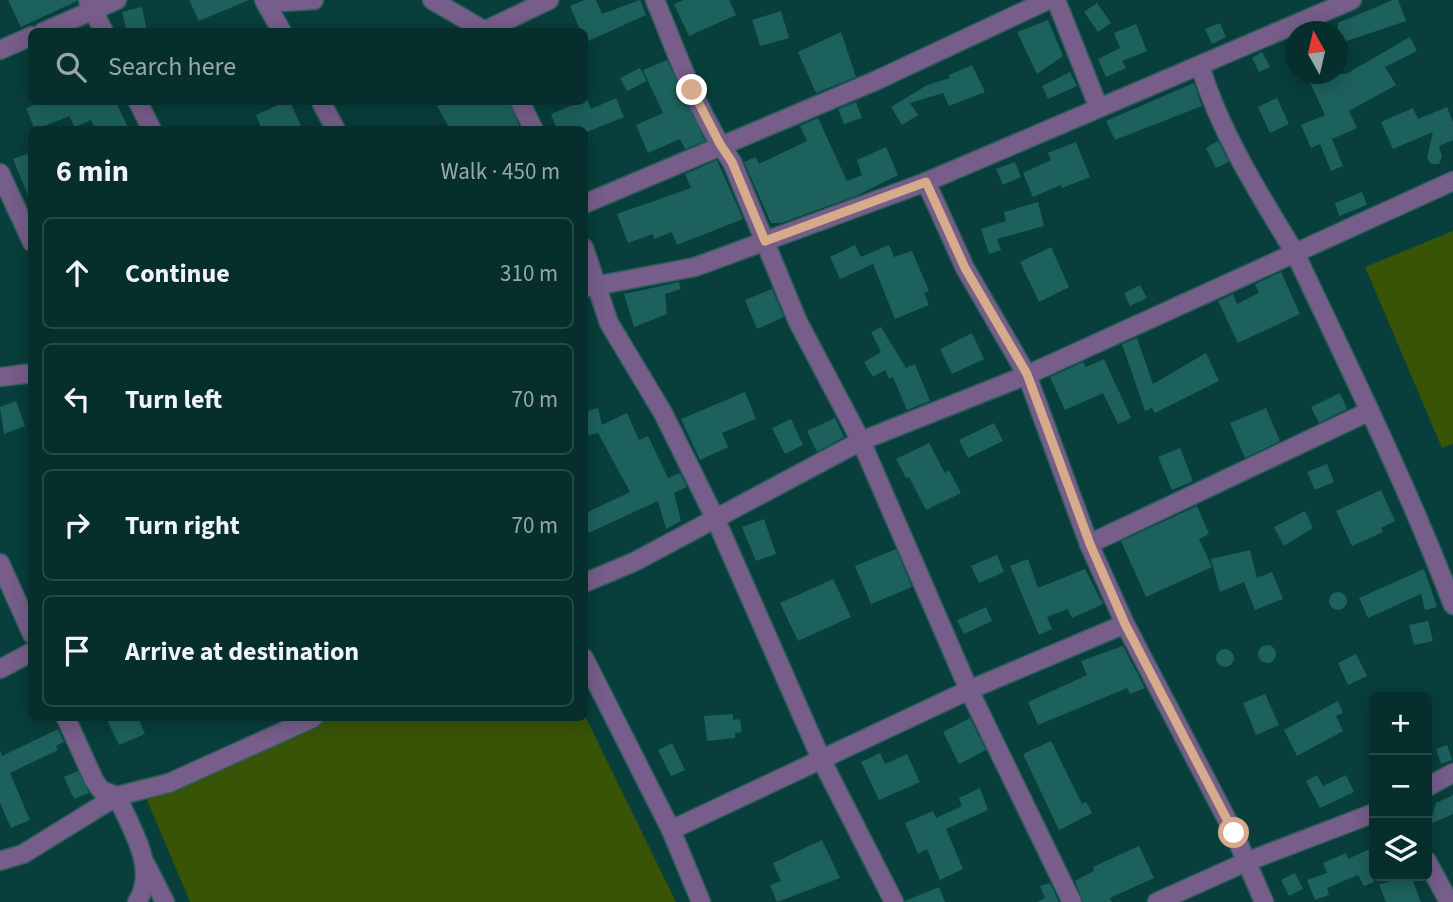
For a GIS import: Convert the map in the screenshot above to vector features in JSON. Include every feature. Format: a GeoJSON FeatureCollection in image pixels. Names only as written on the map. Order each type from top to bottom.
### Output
{"type":"FeatureCollection","features":[{"type":"Feature","properties":{"kind":"street"},"geometry":{"type":"LineString","coordinates":[[50,28],[91,6],[117,0]]}},
{"type":"Feature","properties":{"kind":"street"},"geometry":{"type":"LineString","coordinates":[[280,28],[265,1],[314,0]]}},
{"type":"Feature","properties":{"kind":"street"},"geometry":{"type":"LineString","coordinates":[[432,0],[481,28]]}},
{"type":"Feature","properties":{"kind":"street"},"geometry":{"type":"LineString","coordinates":[[492,28],[550,0]]}},
{"type":"Feature","properties":{"kind":"street"},"geometry":{"type":"LineString","coordinates":[[655,0],[692,90],[732,162],[798,322],[861,441],[969,690],[1072,902]]}},
{"type":"Feature","properties":{"kind":"street"},"geometry":{"type":"LineString","coordinates":[[588,202],[720,144],[875,81],[1048,0]]}},
{"type":"Feature","properties":{"kind":"street"},"geometry":{"type":"LineString","coordinates":[[1056,0],[1098,106]]}},
{"type":"Feature","properties":{"kind":"street"},"geometry":{"type":"LineString","coordinates":[[894,902],[821,761],[716,520],[663,413],[609,323],[591,287],[695,267],[926,182],[1098,106],[1200,66],[1352,0]]}},
{"type":"Feature","properties":{"kind":"street"},"geometry":{"type":"LineString","coordinates":[[91,6],[101,28]]}},
{"type":"Feature","properties":{"kind":"street"},"geometry":{"type":"LineString","coordinates":[[0,50],[28,38]]}},
{"type":"Feature","properties":{"kind":"street"},"geometry":{"type":"LineString","coordinates":[[1200,66],[1213,107],[1240,162],[1295,253],[1370,411],[1453,605]]}},
{"type":"Feature","properties":{"kind":"street"},"geometry":{"type":"LineString","coordinates":[[140,105],[150,126]]}},
{"type":"Feature","properties":{"kind":"street"},"geometry":{"type":"LineString","coordinates":[[323,105],[334,126]]}},
{"type":"Feature","properties":{"kind":"street"},"geometry":{"type":"LineString","coordinates":[[522,105],[532,126]]}},
{"type":"Feature","properties":{"kind":"street"},"geometry":{"type":"LineString","coordinates":[[0,173],[28,233]]}},
{"type":"Feature","properties":{"kind":"street"},"geometry":{"type":"LineString","coordinates":[[588,581],[634,562],[716,520],[861,441],[1027,374],[1453,181]]}},
{"type":"Feature","properties":{"kind":"street"},"geometry":{"type":"LineString","coordinates":[[926,182],[965,268],[1027,374],[1090,544],[1125,624],[1265,902]]}},
{"type":"Feature","properties":{"kind":"street"},"geometry":{"type":"LineString","coordinates":[[0,377],[28,374]]}},
{"type":"Feature","properties":{"kind":"street"},"geometry":{"type":"LineString","coordinates":[[1090,544],[1370,411]]}},
{"type":"Feature","properties":{"kind":"street"},"geometry":{"type":"LineString","coordinates":[[0,563],[28,625]]}},
{"type":"Feature","properties":{"kind":"street"},"geometry":{"type":"LineString","coordinates":[[671,831],[969,690],[1125,624]]}},
{"type":"Feature","properties":{"kind":"street"},"geometry":{"type":"LineString","coordinates":[[0,669],[28,654]]}},
{"type":"Feature","properties":{"kind":"street"},"geometry":{"type":"LineString","coordinates":[[588,666],[671,831],[701,902]]}},
{"type":"Feature","properties":{"kind":"street"},"geometry":{"type":"LineString","coordinates":[[67,721],[93,780],[101,790],[117,796],[165,902]]}},
{"type":"Feature","properties":{"kind":"street"},"geometry":{"type":"LineString","coordinates":[[0,862],[23,853],[117,796],[169,783],[306,721]]}},
{"type":"Feature","properties":{"kind":"street"},"geometry":{"type":"LineString","coordinates":[[1432,784],[1453,773]]}},
{"type":"Feature","properties":{"kind":"street"},"geometry":{"type":"LineString","coordinates":[[1157,902],[1246,862],[1369,815]]}},
{"type":"Feature","properties":{"kind":"street"},"geometry":{"type":"LineString","coordinates":[[138,902],[142,895],[146,865]]}},
{"type":"Feature","properties":{"kind":"street"},"geometry":{"type":"LineString","coordinates":[[1432,870],[1449,902]]}},
{"type":"Feature","properties":{"kind":"green space"},"geometry":{"type":"Polygon","coordinates":[[[1453,231],[1453,444],[1442,448],[1365,267],[1453,231]]]}},
{"type":"Feature","properties":{"kind":"green space"},"geometry":{"type":"Polygon","coordinates":[[[323,721],[587,721],[676,902],[190,902],[147,800],[323,721]]]}},
{"type":"Feature","properties":{"kind":"building"},"geometry":{"type":"Polygon","coordinates":[[[8,0],[77,0],[77,1],[21,27],[8,0]]]}},
{"type":"Feature","properties":{"kind":"building"},"geometry":{"type":"Polygon","coordinates":[[[189,0],[249,0],[199,21],[189,0]]]}},
{"type":"Feature","properties":{"kind":"building"},"geometry":{"type":"Polygon","coordinates":[[[584,0],[596,0],[602,14],[640,0],[646,15],[588,41],[588,28],[579,28],[570,6],[584,0]]]}},
{"type":"Feature","properties":{"kind":"building"},"geometry":{"type":"Polygon","coordinates":[[[684,0],[729,0],[736,15],[689,36],[674,4],[684,0]]]}},
{"type":"Feature","properties":{"kind":"building"},"geometry":{"type":"Polygon","coordinates":[[[1398,0],[1406,21],[1348,41],[1348,21],[1343,21],[1398,0]]]}},
{"type":"Feature","properties":{"kind":"building"},"geometry":{"type":"Polygon","coordinates":[[[1097,3],[1111,23],[1098,32],[1084,12],[1097,3]]]}},
{"type":"Feature","properties":{"kind":"building"},"geometry":{"type":"Polygon","coordinates":[[[142,7],[146,28],[126,28],[122,12],[142,7]]]}},
{"type":"Feature","properties":{"kind":"building"},"geometry":{"type":"Polygon","coordinates":[[[781,11],[789,38],[760,46],[752,20],[781,11]]]}},
{"type":"Feature","properties":{"kind":"building"},"geometry":{"type":"Polygon","coordinates":[[[1048,20],[1063,56],[1037,74],[1017,32],[1048,20]]]}},
{"type":"Feature","properties":{"kind":"building"},"geometry":{"type":"Polygon","coordinates":[[[1220,23],[1226,37],[1212,44],[1205,29],[1220,23]]]}},
{"type":"Feature","properties":{"kind":"building"},"geometry":{"type":"Polygon","coordinates":[[[1136,24],[1147,51],[1122,61],[1126,68],[1106,77],[1098,59],[1120,48],[1114,33],[1136,24]]]}},
{"type":"Feature","properties":{"kind":"building"},"geometry":{"type":"Polygon","coordinates":[[[841,32],[856,77],[816,93],[798,52],[841,32]]]}},
{"type":"Feature","properties":{"kind":"building"},"geometry":{"type":"Polygon","coordinates":[[[1410,37],[1417,51],[1385,67],[1396,85],[1349,111],[1357,128],[1332,139],[1343,166],[1331,171],[1320,144],[1311,148],[1301,125],[1325,115],[1311,84],[1348,84],[1348,73],[1410,37]]]}},
{"type":"Feature","properties":{"kind":"building"},"geometry":{"type":"Polygon","coordinates":[[[1262,52],[1270,67],[1259,72],[1252,58],[1262,52]]]}},
{"type":"Feature","properties":{"kind":"building"},"geometry":{"type":"Polygon","coordinates":[[[667,60],[705,141],[685,149],[680,139],[648,153],[636,125],[663,113],[643,70],[667,60]]]}},
{"type":"Feature","properties":{"kind":"building"},"geometry":{"type":"Polygon","coordinates":[[[972,65],[985,92],[949,106],[943,93],[910,103],[918,115],[902,125],[891,107],[927,85],[950,78],[949,75],[972,65]]]}},
{"type":"Feature","properties":{"kind":"building"},"geometry":{"type":"Polygon","coordinates":[[[640,68],[647,81],[627,91],[620,78],[640,68]]]}},
{"type":"Feature","properties":{"kind":"building"},"geometry":{"type":"Polygon","coordinates":[[[1070,72],[1077,86],[1048,99],[1042,86],[1070,72]]]}},
{"type":"Feature","properties":{"kind":"building"},"geometry":{"type":"Polygon","coordinates":[[[1194,83],[1202,106],[1115,140],[1106,121],[1194,83]]]}},
{"type":"Feature","properties":{"kind":"building"},"geometry":{"type":"Polygon","coordinates":[[[616,98],[624,117],[588,131],[588,126],[556,126],[551,114],[573,105],[588,105],[588,102],[591,109],[616,98]]]}},
{"type":"Feature","properties":{"kind":"building"},"geometry":{"type":"Polygon","coordinates":[[[1277,98],[1289,124],[1270,133],[1258,107],[1277,98]]]}},
{"type":"Feature","properties":{"kind":"building"},"geometry":{"type":"Polygon","coordinates":[[[856,102],[862,118],[844,124],[838,109],[856,102]]]}},
{"type":"Feature","properties":{"kind":"building"},"geometry":{"type":"Polygon","coordinates":[[[34,105],[117,105],[127,126],[94,126],[91,120],[74,126],[69,116],[45,126],[33,126],[26,108],[34,105]]]}},
{"type":"Feature","properties":{"kind":"building"},"geometry":{"type":"Polygon","coordinates":[[[278,105],[291,105],[301,126],[260,126],[256,115],[278,105]]]}},
{"type":"Feature","properties":{"kind":"building"},"geometry":{"type":"Polygon","coordinates":[[[510,105],[519,126],[448,126],[437,106],[510,105]]]}},
{"type":"Feature","properties":{"kind":"building"},"geometry":{"type":"Polygon","coordinates":[[[1447,107],[1453,122],[1453,140],[1439,146],[1442,157],[1439,164],[1431,164],[1427,158],[1433,132],[1393,149],[1381,122],[1413,108],[1418,119],[1447,107]]]}},
{"type":"Feature","properties":{"kind":"building"},"geometry":{"type":"Polygon","coordinates":[[[818,118],[847,181],[862,175],[857,160],[886,147],[898,175],[856,196],[781,223],[771,223],[744,162],[756,157],[759,164],[807,141],[800,126],[818,118]]]}},
{"type":"Feature","properties":{"kind":"building"},"geometry":{"type":"Polygon","coordinates":[[[1218,141],[1229,162],[1216,168],[1206,148],[1218,141]]]}},
{"type":"Feature","properties":{"kind":"building"},"geometry":{"type":"Polygon","coordinates":[[[1076,142],[1090,177],[1033,197],[1023,173],[1051,160],[1048,153],[1076,142]]]}},
{"type":"Feature","properties":{"kind":"building"},"geometry":{"type":"Polygon","coordinates":[[[28,153],[28,196],[13,159],[28,153]]]}},
{"type":"Feature","properties":{"kind":"building"},"geometry":{"type":"Polygon","coordinates":[[[717,160],[743,219],[677,245],[672,232],[654,239],[653,234],[628,243],[617,214],[691,188],[685,174],[717,160]]]}},
{"type":"Feature","properties":{"kind":"building"},"geometry":{"type":"Polygon","coordinates":[[[1015,162],[1021,177],[1003,185],[996,169],[1015,162]]]}},
{"type":"Feature","properties":{"kind":"building"},"geometry":{"type":"Polygon","coordinates":[[[1362,192],[1367,205],[1339,216],[1335,203],[1362,192]]]}},
{"type":"Feature","properties":{"kind":"building"},"geometry":{"type":"Polygon","coordinates":[[[1038,202],[1044,226],[997,239],[1001,250],[989,254],[981,229],[1006,221],[1004,212],[1038,202]]]}},
{"type":"Feature","properties":{"kind":"building"},"geometry":{"type":"Polygon","coordinates":[[[855,245],[861,257],[889,245],[894,257],[912,251],[929,291],[924,293],[929,305],[895,319],[873,264],[840,279],[830,257],[855,245]]]}},
{"type":"Feature","properties":{"kind":"building"},"geometry":{"type":"Polygon","coordinates":[[[1051,247],[1069,287],[1039,302],[1020,262],[1051,247]]]}},
{"type":"Feature","properties":{"kind":"building"},"geometry":{"type":"Polygon","coordinates":[[[1281,272],[1300,314],[1238,343],[1218,301],[1233,294],[1237,304],[1259,293],[1255,284],[1281,272]]]}},
{"type":"Feature","properties":{"kind":"building"},"geometry":{"type":"Polygon","coordinates":[[[679,282],[681,289],[665,294],[667,314],[634,327],[624,294],[679,282]]]}},
{"type":"Feature","properties":{"kind":"building"},"geometry":{"type":"Polygon","coordinates":[[[1140,285],[1147,298],[1130,306],[1124,293],[1140,285]]]}},
{"type":"Feature","properties":{"kind":"building"},"geometry":{"type":"Polygon","coordinates":[[[772,289],[784,317],[757,329],[745,300],[772,289]]]}},
{"type":"Feature","properties":{"kind":"building"},"geometry":{"type":"Polygon","coordinates":[[[881,327],[906,368],[915,364],[930,401],[907,410],[893,377],[889,379],[885,370],[873,377],[864,362],[881,352],[871,332],[881,327]]]}},
{"type":"Feature","properties":{"kind":"building"},"geometry":{"type":"Polygon","coordinates":[[[972,333],[984,359],[952,374],[940,349],[972,333]]]}},
{"type":"Feature","properties":{"kind":"building"},"geometry":{"type":"Polygon","coordinates":[[[1137,338],[1153,384],[1206,353],[1219,381],[1155,413],[1152,408],[1145,411],[1122,344],[1137,338]]]}},
{"type":"Feature","properties":{"kind":"building"},"geometry":{"type":"Polygon","coordinates":[[[1104,359],[1131,418],[1118,424],[1103,393],[1065,410],[1050,377],[1083,362],[1086,367],[1104,359]]]}},
{"type":"Feature","properties":{"kind":"building"},"geometry":{"type":"Polygon","coordinates":[[[745,392],[756,419],[722,433],[728,447],[700,460],[681,419],[745,392]]]}},
{"type":"Feature","properties":{"kind":"building"},"geometry":{"type":"Polygon","coordinates":[[[1340,393],[1347,409],[1319,423],[1311,407],[1340,393]]]}},
{"type":"Feature","properties":{"kind":"building"},"geometry":{"type":"Polygon","coordinates":[[[16,401],[25,426],[4,434],[0,407],[16,401]]]}},
{"type":"Feature","properties":{"kind":"building"},"geometry":{"type":"Polygon","coordinates":[[[598,408],[602,425],[627,413],[639,440],[648,436],[668,478],[680,473],[687,487],[674,493],[681,521],[666,529],[658,501],[588,533],[588,512],[630,492],[598,433],[588,435],[588,411],[598,408]]]}},
{"type":"Feature","properties":{"kind":"building"},"geometry":{"type":"Polygon","coordinates":[[[1266,408],[1280,441],[1245,458],[1230,423],[1266,408]]]}},
{"type":"Feature","properties":{"kind":"building"},"geometry":{"type":"Polygon","coordinates":[[[835,418],[844,437],[817,452],[807,431],[835,418]]]}},
{"type":"Feature","properties":{"kind":"building"},"geometry":{"type":"Polygon","coordinates":[[[791,419],[803,445],[785,454],[772,428],[791,419]]]}},
{"type":"Feature","properties":{"kind":"building"},"geometry":{"type":"Polygon","coordinates":[[[994,423],[1003,441],[968,458],[959,440],[994,423]]]}},
{"type":"Feature","properties":{"kind":"building"},"geometry":{"type":"Polygon","coordinates":[[[929,443],[945,473],[949,470],[961,493],[926,510],[896,459],[929,443]]]}},
{"type":"Feature","properties":{"kind":"building"},"geometry":{"type":"Polygon","coordinates":[[[1180,448],[1193,481],[1172,490],[1158,457],[1180,448]]]}},
{"type":"Feature","properties":{"kind":"building"},"geometry":{"type":"Polygon","coordinates":[[[1327,464],[1334,482],[1315,490],[1307,472],[1327,464]]]}},
{"type":"Feature","properties":{"kind":"building"},"geometry":{"type":"Polygon","coordinates":[[[1381,490],[1395,521],[1381,528],[1383,532],[1352,546],[1336,511],[1381,490]]]}},
{"type":"Feature","properties":{"kind":"building"},"geometry":{"type":"Polygon","coordinates":[[[1197,506],[1209,534],[1199,539],[1212,567],[1146,597],[1121,541],[1197,506]]]}},
{"type":"Feature","properties":{"kind":"building"},"geometry":{"type":"Polygon","coordinates":[[[1305,511],[1313,528],[1284,546],[1274,527],[1305,511]]]}},
{"type":"Feature","properties":{"kind":"building"},"geometry":{"type":"Polygon","coordinates":[[[764,519],[776,554],[756,561],[742,527],[764,519]]]}},
{"type":"Feature","properties":{"kind":"building"},"geometry":{"type":"Polygon","coordinates":[[[896,549],[912,587],[871,604],[855,566],[896,549]]]}},
{"type":"Feature","properties":{"kind":"building"},"geometry":{"type":"Polygon","coordinates":[[[1250,550],[1257,578],[1272,572],[1283,599],[1255,610],[1244,582],[1220,592],[1211,559],[1250,550]]]}},
{"type":"Feature","properties":{"kind":"building"},"geometry":{"type":"Polygon","coordinates":[[[997,555],[1004,572],[979,583],[971,566],[997,555]]]}},
{"type":"Feature","properties":{"kind":"building"},"geometry":{"type":"Polygon","coordinates":[[[1028,559],[1038,588],[1085,569],[1103,604],[1072,618],[1068,609],[1047,617],[1052,629],[1039,635],[1010,566],[1028,559]]]}},
{"type":"Feature","properties":{"kind":"building"},"geometry":{"type":"Polygon","coordinates":[[[1424,569],[1437,607],[1425,610],[1421,594],[1368,618],[1359,598],[1424,569]]]}},
{"type":"Feature","properties":{"kind":"building"},"geometry":{"type":"Polygon","coordinates":[[[833,579],[851,617],[798,641],[780,603],[833,579]]]}},
{"type":"Feature","properties":{"kind":"building"},"geometry":{"type":"Polygon","coordinates":[[[1338,592],[1344,595],[1347,601],[1344,607],[1338,610],[1332,607],[1329,601],[1332,595],[1338,592]]]}},
{"type":"Feature","properties":{"kind":"building"},"geometry":{"type":"Polygon","coordinates":[[[986,607],[992,621],[964,634],[957,620],[986,607]]]}},
{"type":"Feature","properties":{"kind":"building"},"geometry":{"type":"Polygon","coordinates":[[[1428,621],[1433,641],[1414,645],[1409,625],[1428,621]]]}},
{"type":"Feature","properties":{"kind":"building"},"geometry":{"type":"Polygon","coordinates":[[[1267,645],[1273,648],[1276,654],[1273,660],[1267,663],[1261,660],[1258,654],[1261,648],[1267,645]]]}},
{"type":"Feature","properties":{"kind":"building"},"geometry":{"type":"Polygon","coordinates":[[[1123,646],[1145,688],[1130,694],[1127,688],[1038,725],[1028,702],[1087,675],[1081,661],[1123,646]]]}},
{"type":"Feature","properties":{"kind":"building"},"geometry":{"type":"Polygon","coordinates":[[[1225,649],[1231,652],[1234,658],[1231,664],[1225,667],[1219,664],[1216,658],[1219,652],[1225,649]]]}},
{"type":"Feature","properties":{"kind":"building"},"geometry":{"type":"Polygon","coordinates":[[[1356,654],[1367,676],[1348,685],[1338,663],[1356,654]]]}},
{"type":"Feature","properties":{"kind":"building"},"geometry":{"type":"Polygon","coordinates":[[[1265,694],[1279,725],[1256,735],[1243,703],[1265,694]]]}},
{"type":"Feature","properties":{"kind":"building"},"geometry":{"type":"Polygon","coordinates":[[[1338,701],[1343,713],[1336,716],[1343,731],[1297,756],[1284,730],[1338,701]]]}},
{"type":"Feature","properties":{"kind":"building"},"geometry":{"type":"Polygon","coordinates":[[[733,714],[733,720],[740,719],[742,732],[735,733],[735,738],[707,741],[704,716],[733,714]]]}},
{"type":"Feature","properties":{"kind":"building"},"geometry":{"type":"Polygon","coordinates":[[[970,718],[986,750],[959,764],[943,732],[970,718]]]}},
{"type":"Feature","properties":{"kind":"building"},"geometry":{"type":"Polygon","coordinates":[[[107,721],[139,721],[145,734],[119,745],[107,721]]]}},
{"type":"Feature","properties":{"kind":"building"},"geometry":{"type":"Polygon","coordinates":[[[58,729],[64,742],[56,746],[58,750],[10,773],[30,820],[11,828],[0,803],[0,750],[2,756],[58,729]]]}},
{"type":"Feature","properties":{"kind":"building"},"geometry":{"type":"Polygon","coordinates":[[[1051,741],[1082,804],[1086,802],[1092,813],[1059,830],[1023,754],[1051,741]]]}},
{"type":"Feature","properties":{"kind":"building"},"geometry":{"type":"Polygon","coordinates":[[[672,743],[685,770],[671,776],[658,750],[672,743]]]}},
{"type":"Feature","properties":{"kind":"building"},"geometry":{"type":"Polygon","coordinates":[[[1447,745],[1452,760],[1441,764],[1436,749],[1447,745]]]}},
{"type":"Feature","properties":{"kind":"building"},"geometry":{"type":"Polygon","coordinates":[[[880,753],[885,764],[907,754],[920,782],[879,800],[861,762],[880,753]]]}},
{"type":"Feature","properties":{"kind":"building"},"geometry":{"type":"Polygon","coordinates":[[[78,771],[89,793],[74,799],[64,777],[78,771]]]}},
{"type":"Feature","properties":{"kind":"building"},"geometry":{"type":"Polygon","coordinates":[[[1317,775],[1323,786],[1346,775],[1354,792],[1320,808],[1306,781],[1317,775]]]}},
{"type":"Feature","properties":{"kind":"building"},"geometry":{"type":"Polygon","coordinates":[[[980,788],[988,810],[946,829],[963,869],[940,880],[927,849],[918,854],[905,823],[933,811],[936,818],[962,806],[959,798],[980,788]]]}},
{"type":"Feature","properties":{"kind":"building"},"geometry":{"type":"Polygon","coordinates":[[[1453,795],[1453,814],[1432,823],[1432,817],[1436,803],[1453,795]]]}},
{"type":"Feature","properties":{"kind":"building"},"geometry":{"type":"Polygon","coordinates":[[[822,840],[840,878],[777,902],[770,885],[781,881],[773,863],[822,840]]]}},
{"type":"Feature","properties":{"kind":"building"},"geometry":{"type":"Polygon","coordinates":[[[1139,846],[1154,878],[1110,898],[1112,902],[1083,902],[1075,881],[1094,871],[1093,867],[1139,846]]]}},
{"type":"Feature","properties":{"kind":"building"},"geometry":{"type":"Polygon","coordinates":[[[1369,849],[1369,881],[1374,882],[1364,886],[1358,875],[1327,888],[1329,895],[1315,900],[1307,880],[1327,873],[1323,863],[1346,853],[1348,859],[1369,849]]]}},
{"type":"Feature","properties":{"kind":"building"},"geometry":{"type":"Polygon","coordinates":[[[1295,873],[1303,889],[1289,896],[1281,880],[1295,873]]]}},
{"type":"Feature","properties":{"kind":"building"},"geometry":{"type":"Polygon","coordinates":[[[1390,881],[1413,881],[1421,902],[1386,902],[1379,885],[1390,881]]]}},
{"type":"Feature","properties":{"kind":"building"},"geometry":{"type":"Polygon","coordinates":[[[1050,883],[1059,902],[1037,902],[1045,898],[1040,886],[1050,883]]]}},
{"type":"Feature","properties":{"kind":"building"},"geometry":{"type":"Polygon","coordinates":[[[939,887],[945,902],[905,902],[905,901],[939,887]]]}},
{"type":"Feature","properties":{"kind":"route"},"geometry":{"type":"LineString","coordinates":[[692,90],[732,162],[765,241],[926,182],[965,268],[1027,374],[1090,544],[1125,624],[1234,833]]}}]}
